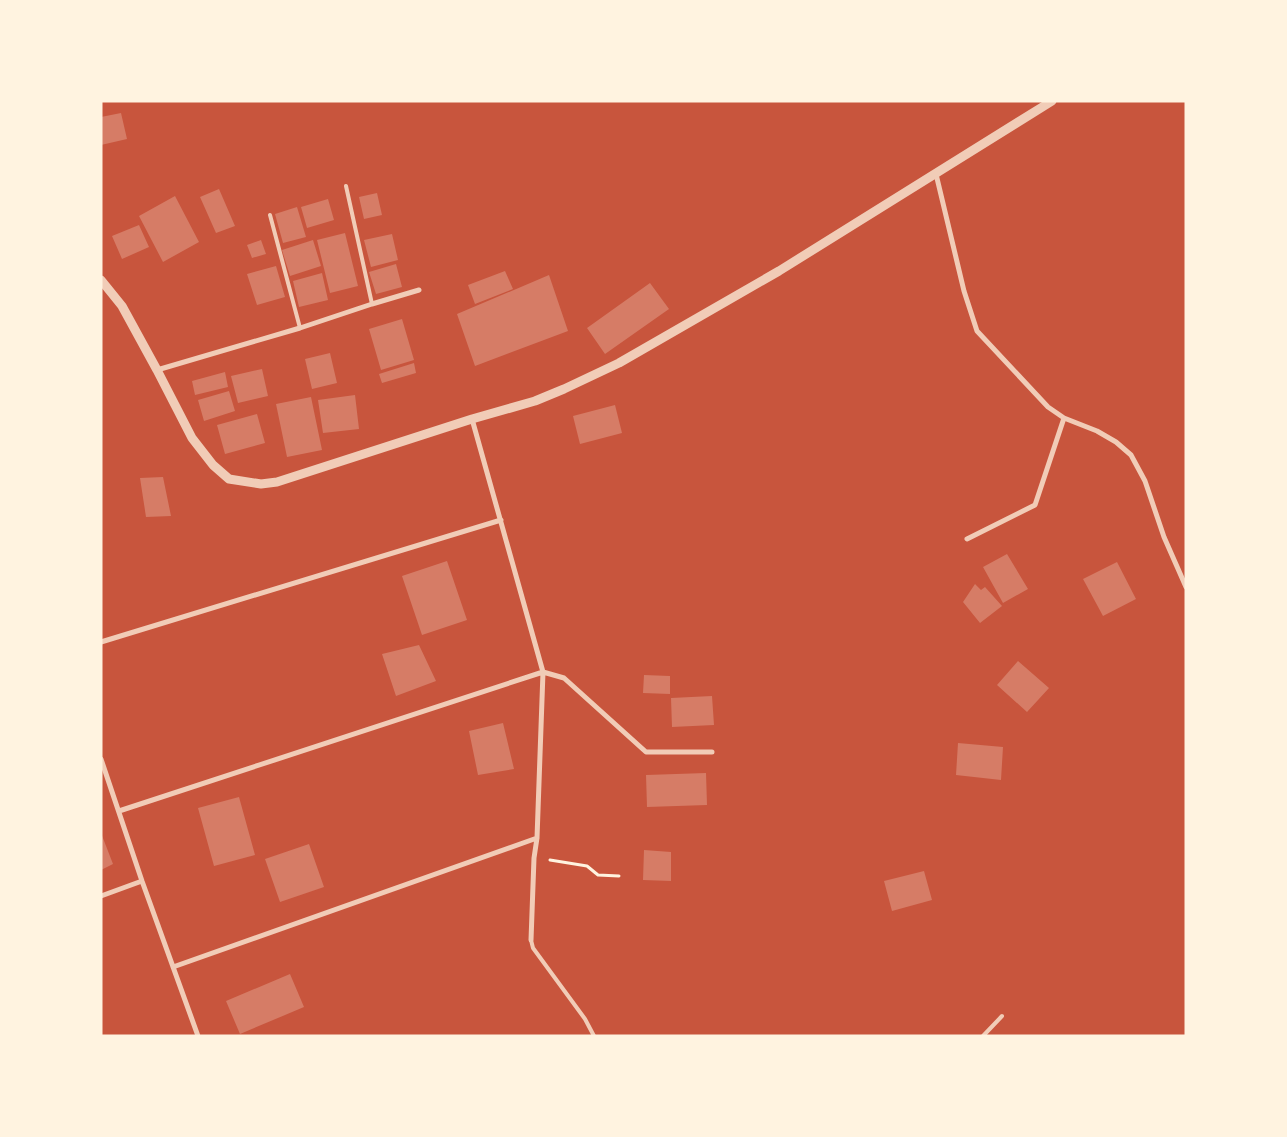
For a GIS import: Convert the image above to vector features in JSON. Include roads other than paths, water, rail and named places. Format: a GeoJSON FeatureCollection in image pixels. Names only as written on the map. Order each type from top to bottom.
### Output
{"type":"FeatureCollection","features":[{"type":"Feature","properties":{"kind":"street"},"geometry":{"type":"LineString","coordinates":[[101,280],[122,306],[192,438],[213,465],[229,479],[261,484],[278,482],[542,398],[619,363],[779,271],[1052,101]]}},
{"type":"Feature","properties":{"kind":"street"},"geometry":{"type":"LineString","coordinates":[[936,174],[964,291],[977,331],[1048,407],[1064,418],[1097,431],[1116,442],[1130,455],[1145,481],[1164,537],[1186,586]]}},
{"type":"Feature","properties":{"kind":"street"},"geometry":{"type":"LineString","coordinates":[[157,370],[300,328],[419,290]]}},
{"type":"Feature","properties":{"kind":"street"},"geometry":{"type":"LineString","coordinates":[[967,539],[1035,505],[1064,418]]}},
{"type":"Feature","properties":{"kind":"street"},"geometry":{"type":"LineString","coordinates":[[472,419],[543,672],[531,940]]}},
{"type":"Feature","properties":{"kind":"street"},"geometry":{"type":"LineString","coordinates":[[101,642],[501,520]]}},
{"type":"Feature","properties":{"kind":"street"},"geometry":{"type":"LineString","coordinates":[[119,811],[543,672],[564,678],[646,752],[712,752]]}},
{"type":"Feature","properties":{"kind":"street"},"geometry":{"type":"LineString","coordinates":[[101,759],[142,881],[198,1036]]}},
{"type":"Feature","properties":{"kind":"street"},"geometry":{"type":"LineString","coordinates":[[173,966],[536,838]]}},
{"type":"Feature","properties":{"kind":"street"},"geometry":{"type":"LineString","coordinates":[[101,896],[142,881]]}},
{"type":"Feature","properties":{"kind":"lane"},"geometry":{"type":"LineString","coordinates":[[346,186],[372,304]]}},
{"type":"Feature","properties":{"kind":"lane"},"geometry":{"type":"LineString","coordinates":[[270,215],[300,328]]}},
{"type":"Feature","properties":{"kind":"lane"},"geometry":{"type":"LineString","coordinates":[[531,940],[533,948],[585,1019],[594,1036]]}},
{"type":"Feature","properties":{"kind":"lane"},"geometry":{"type":"LineString","coordinates":[[983,1036],[1002,1016]]}}]}
